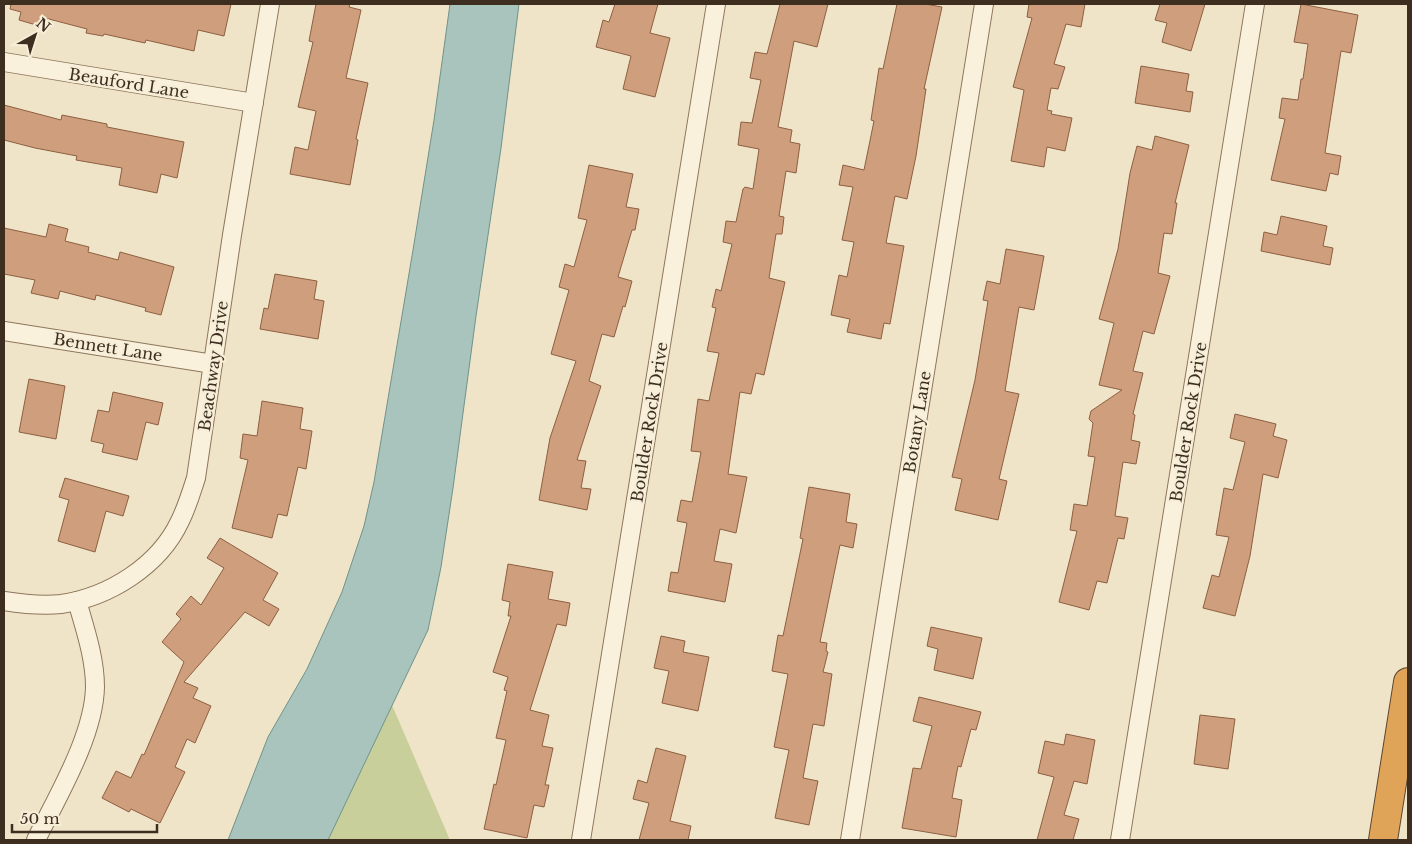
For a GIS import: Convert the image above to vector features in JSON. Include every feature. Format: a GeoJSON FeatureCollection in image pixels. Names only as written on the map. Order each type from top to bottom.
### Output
{"type":"FeatureCollection","features":[{"type":"Feature","properties":{"kind":"highway"},"geometry":{"type":"LineString","coordinates":[[1383,840],[1408,682]]}},
{"type":"Feature","properties":{"kind":"street","name":"Beachway Drive"},"geometry":{"type":"LineString","coordinates":[[4,601],[45,605],[77,601],[105,591],[136,573],[168,540],[180,523],[196,478],[270,4]]}},
{"type":"Feature","properties":{"kind":"street","name":"Boulder Rock Drive"},"geometry":{"type":"LineString","coordinates":[[581,840],[716,4]]}},
{"type":"Feature","properties":{"kind":"street","name":"Botany Lane"},"geometry":{"type":"LineString","coordinates":[[850,840],[984,4]]}},
{"type":"Feature","properties":{"kind":"street","name":"Boulder Rock Drive"},"geometry":{"type":"LineString","coordinates":[[1120,840],[1255,4]]}},
{"type":"Feature","properties":{"kind":"street","name":"Beauford Lane"},"geometry":{"type":"LineString","coordinates":[[4,62],[254,103]]}},
{"type":"Feature","properties":{"kind":"street","name":"Bennett Lane"},"geometry":{"type":"LineString","coordinates":[[4,331],[213,364]]}},
{"type":"Feature","properties":{"kind":"street"},"geometry":{"type":"LineString","coordinates":[[36,840],[77,754],[93,704],[95,688],[92,658],[77,601]]}},
{"type":"Feature","properties":{"kind":"green space"},"geometry":{"type":"Polygon","coordinates":[[[392,705],[450,840],[328,840],[330,835],[392,705]]]}},
{"type":"Feature","properties":{"kind":"water"},"geometry":{"type":"Polygon","coordinates":[[[450,4],[519,4],[501,148],[453,488],[441,567],[428,630],[328,840],[228,840],[268,737],[307,669],[342,592],[364,526],[374,482],[413,250],[450,4]]]}},
{"type":"Feature","properties":{"kind":"building"},"geometry":{"type":"Polygon","coordinates":[[[11,4],[231,4],[224,36],[198,30],[194,51],[146,40],[145,43],[104,34],[103,36],[86,33],[87,29],[45,18],[43,27],[19,20],[21,12],[10,9],[11,4]]]}},
{"type":"Feature","properties":{"kind":"building"},"geometry":{"type":"Polygon","coordinates":[[[316,4],[350,4],[349,7],[361,10],[346,78],[368,83],[356,139],[358,140],[350,185],[290,174],[295,147],[308,150],[316,111],[298,107],[313,42],[309,41],[316,4]]]}},
{"type":"Feature","properties":{"kind":"building"},"geometry":{"type":"Polygon","coordinates":[[[615,4],[658,4],[650,33],[670,38],[655,97],[623,89],[631,56],[596,47],[603,20],[609,22],[615,4]]]}},
{"type":"Feature","properties":{"kind":"building"},"geometry":{"type":"Polygon","coordinates":[[[780,4],[828,4],[817,47],[794,41],[778,127],[792,130],[790,142],[800,144],[796,173],[786,171],[779,216],[784,217],[782,234],[776,234],[769,278],[785,282],[764,375],[756,373],[751,394],[740,392],[728,474],[747,477],[736,533],[720,529],[714,561],[732,564],[725,602],[668,591],[671,572],[678,573],[687,523],[677,521],[681,500],[692,502],[701,452],[691,451],[698,399],[709,401],[719,353],[707,351],[716,308],[712,307],[716,289],[721,291],[732,244],[723,242],[726,221],[736,222],[743,189],[745,187],[753,189],[759,149],[738,145],[741,122],[752,123],[761,80],[750,78],[755,52],[767,54],[780,4]]]}},
{"type":"Feature","properties":{"kind":"building"},"geometry":{"type":"Polygon","coordinates":[[[897,4],[925,4],[942,7],[924,89],[926,89],[916,156],[907,199],[895,196],[886,243],[904,246],[890,324],[884,323],[881,339],[847,332],[850,319],[831,315],[839,275],[847,277],[854,242],[842,240],[853,187],[839,185],[843,165],[864,170],[874,121],[871,120],[879,68],[883,69],[897,4]]]}},
{"type":"Feature","properties":{"kind":"building"},"geometry":{"type":"Polygon","coordinates":[[[1029,4],[1085,4],[1081,27],[1066,24],[1054,64],[1065,67],[1058,89],[1051,88],[1047,110],[1052,111],[1051,114],[1072,118],[1065,151],[1047,147],[1044,167],[1011,161],[1024,90],[1013,87],[1032,18],[1027,17],[1029,4]]]}},
{"type":"Feature","properties":{"kind":"building"},"geometry":{"type":"Polygon","coordinates":[[[1160,4],[1205,4],[1191,51],[1162,42],[1167,23],[1155,20],[1160,4]]]}},
{"type":"Feature","properties":{"kind":"building"},"geometry":{"type":"Polygon","coordinates":[[[1301,4],[1358,15],[1351,53],[1341,51],[1325,153],[1341,156],[1338,175],[1330,173],[1326,191],[1271,180],[1285,119],[1279,118],[1282,98],[1298,100],[1301,79],[1303,79],[1308,44],[1294,42],[1301,4]]]}},
{"type":"Feature","properties":{"kind":"building"},"geometry":{"type":"Polygon","coordinates":[[[1141,66],[1189,74],[1186,91],[1193,92],[1190,112],[1135,103],[1141,66]]]}},
{"type":"Feature","properties":{"kind":"building"},"geometry":{"type":"Polygon","coordinates":[[[4,105],[61,120],[62,115],[107,124],[107,127],[184,142],[177,178],[161,174],[157,193],[119,185],[122,168],[76,160],[77,156],[4,140],[4,105]]]}},
{"type":"Feature","properties":{"kind":"building"},"geometry":{"type":"Polygon","coordinates":[[[1155,136],[1189,145],[1175,203],[1177,203],[1172,234],[1164,233],[1158,273],[1170,276],[1154,334],[1143,331],[1133,371],[1143,373],[1133,414],[1135,415],[1131,440],[1140,442],[1136,464],[1123,462],[1115,516],[1128,518],[1124,539],[1118,538],[1107,583],[1097,581],[1089,610],[1059,602],[1077,531],[1070,530],[1074,504],[1087,506],[1095,457],[1088,456],[1093,423],[1089,419],[1091,411],[1122,390],[1099,385],[1114,323],[1099,319],[1118,249],[1130,173],[1137,146],[1152,150],[1155,136]]]}},
{"type":"Feature","properties":{"kind":"building"},"geometry":{"type":"Polygon","coordinates":[[[589,165],[633,174],[626,207],[639,209],[635,230],[632,230],[618,277],[632,281],[625,307],[623,306],[614,337],[602,334],[589,381],[601,386],[577,460],[586,461],[581,488],[591,489],[587,510],[539,500],[550,438],[576,361],[551,354],[569,290],[559,287],[565,264],[574,267],[587,220],[578,218],[589,165]]]}},
{"type":"Feature","properties":{"kind":"building"},"geometry":{"type":"Polygon","coordinates":[[[1281,216],[1327,226],[1323,246],[1333,248],[1330,265],[1261,251],[1264,232],[1277,235],[1281,216]]]}},
{"type":"Feature","properties":{"kind":"building"},"geometry":{"type":"Polygon","coordinates":[[[49,224],[68,229],[65,241],[89,247],[88,252],[118,260],[120,252],[174,267],[161,315],[145,311],[146,308],[96,295],[95,300],[60,291],[58,299],[31,293],[35,280],[4,274],[4,228],[46,237],[49,224]]]}},
{"type":"Feature","properties":{"kind":"building"},"geometry":{"type":"Polygon","coordinates":[[[1006,249],[1044,256],[1034,310],[1019,307],[1005,391],[1019,394],[999,479],[1007,481],[998,520],[955,510],[962,479],[952,477],[975,380],[988,301],[983,300],[987,281],[1000,284],[1006,249]]]}},
{"type":"Feature","properties":{"kind":"building"},"geometry":{"type":"Polygon","coordinates":[[[275,274],[317,281],[314,299],[324,301],[318,339],[260,329],[264,308],[268,309],[275,274]]]}},
{"type":"Feature","properties":{"kind":"building"},"geometry":{"type":"Polygon","coordinates":[[[29,379],[65,386],[56,439],[19,432],[29,379]]]}},
{"type":"Feature","properties":{"kind":"building"},"geometry":{"type":"Polygon","coordinates":[[[113,392],[163,403],[158,425],[146,422],[137,460],[102,452],[104,444],[91,441],[98,410],[109,412],[113,392]]]}},
{"type":"Feature","properties":{"kind":"building"},"geometry":{"type":"Polygon","coordinates":[[[262,401],[303,408],[300,429],[312,431],[306,469],[298,467],[287,516],[278,514],[272,538],[232,528],[248,460],[240,458],[243,434],[257,436],[262,401]]]}},
{"type":"Feature","properties":{"kind":"building"},"geometry":{"type":"Polygon","coordinates":[[[1235,414],[1276,424],[1273,436],[1287,440],[1278,478],[1263,474],[1250,556],[1235,616],[1203,608],[1212,575],[1219,577],[1229,537],[1216,535],[1224,488],[1233,490],[1245,442],[1230,438],[1235,414]]]}},
{"type":"Feature","properties":{"kind":"building"},"geometry":{"type":"Polygon","coordinates":[[[65,478],[129,496],[123,516],[106,511],[95,552],[58,541],[69,500],[59,497],[65,478]]]}},
{"type":"Feature","properties":{"kind":"building"},"geometry":{"type":"Polygon","coordinates":[[[809,487],[850,494],[846,522],[857,524],[853,548],[840,545],[820,642],[827,643],[826,651],[828,652],[823,672],[832,674],[824,726],[813,724],[803,778],[818,781],[809,825],[775,818],[789,750],[774,747],[788,674],[772,671],[778,635],[783,636],[803,539],[800,538],[809,487]]]}},
{"type":"Feature","properties":{"kind":"building"},"geometry":{"type":"Polygon","coordinates":[[[220,538],[278,573],[263,600],[279,609],[269,626],[245,612],[184,682],[198,688],[193,698],[211,706],[195,743],[187,739],[175,767],[185,772],[160,823],[131,809],[129,812],[102,798],[116,771],[131,778],[142,754],[144,755],[184,662],[162,642],[181,619],[176,614],[191,596],[201,605],[224,568],[207,558],[220,538]]]}},
{"type":"Feature","properties":{"kind":"building"},"geometry":{"type":"Polygon","coordinates":[[[508,564],[553,572],[548,599],[570,603],[566,626],[557,624],[530,710],[549,715],[542,746],[553,748],[545,785],[549,785],[544,807],[534,805],[527,838],[484,829],[506,740],[496,738],[507,691],[504,690],[508,677],[493,672],[511,616],[508,616],[510,602],[502,600],[508,564]]]}},
{"type":"Feature","properties":{"kind":"building"},"geometry":{"type":"Polygon","coordinates":[[[931,627],[982,638],[973,679],[934,670],[938,649],[927,646],[931,627]]]}},
{"type":"Feature","properties":{"kind":"building"},"geometry":{"type":"Polygon","coordinates":[[[661,636],[685,641],[683,652],[709,657],[698,711],[662,703],[669,671],[654,668],[661,636]]]}},
{"type":"Feature","properties":{"kind":"building"},"geometry":{"type":"Polygon","coordinates":[[[919,697],[981,712],[976,730],[971,729],[961,767],[958,766],[952,798],[962,800],[956,837],[902,828],[913,768],[921,769],[932,726],[913,721],[919,697]]]}},
{"type":"Feature","properties":{"kind":"building"},"geometry":{"type":"Polygon","coordinates":[[[1200,715],[1235,719],[1228,769],[1194,764],[1200,715]]]}},
{"type":"Feature","properties":{"kind":"building"},"geometry":{"type":"Polygon","coordinates":[[[1066,734],[1095,740],[1087,784],[1074,781],[1064,815],[1079,819],[1073,840],[1037,840],[1054,777],[1038,773],[1045,741],[1064,745],[1066,734]]]}},
{"type":"Feature","properties":{"kind":"building"},"geometry":{"type":"Polygon","coordinates":[[[656,748],[686,756],[670,821],[691,826],[688,840],[639,840],[649,803],[633,799],[638,780],[647,783],[656,748]]]}}]}
